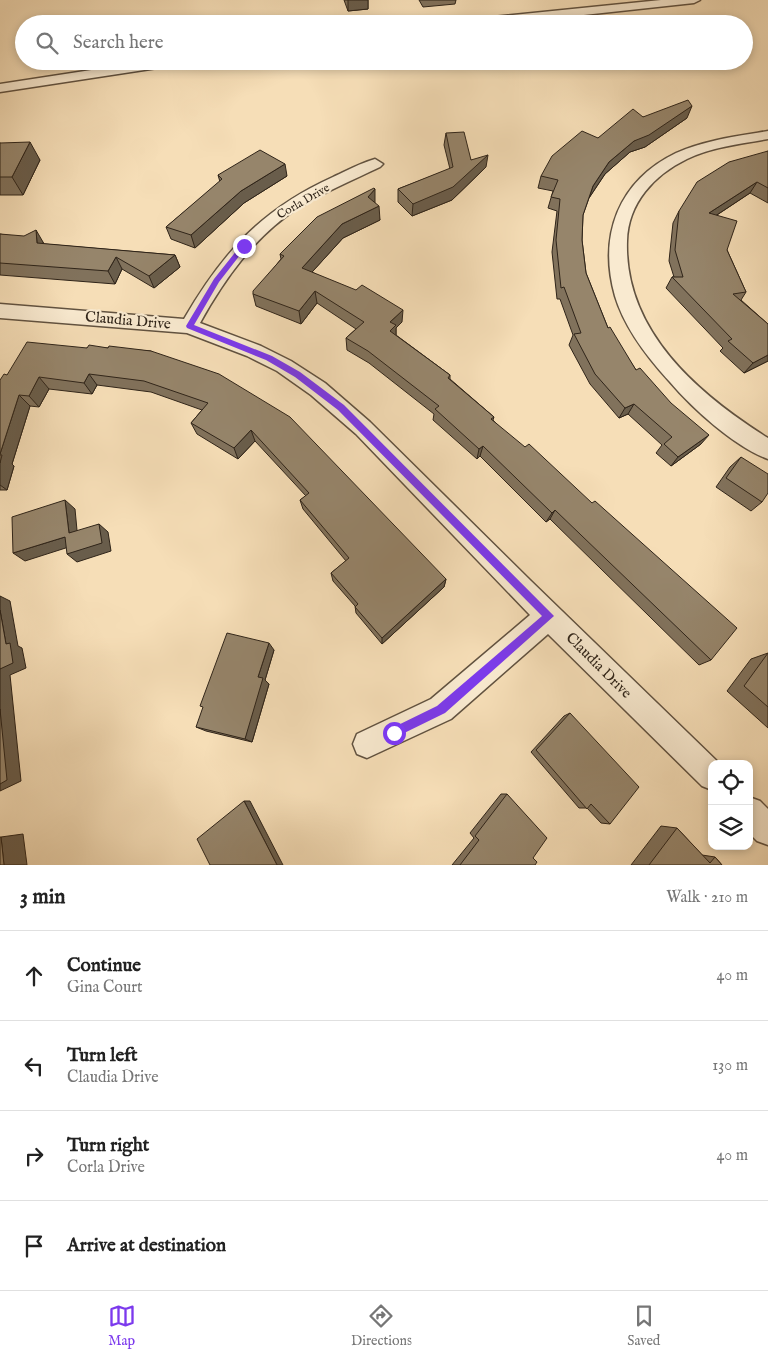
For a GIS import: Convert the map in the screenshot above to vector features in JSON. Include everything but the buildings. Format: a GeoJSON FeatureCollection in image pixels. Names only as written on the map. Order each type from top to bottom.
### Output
{"type":"FeatureCollection","features":[{"type":"Feature","properties":{"kind":"street"},"geometry":{"type":"LineString","coordinates":[[550,15],[694,0]]}},
{"type":"Feature","properties":{"kind":"street"},"geometry":{"type":"LineString","coordinates":[[0,88],[117,70]]}},
{"type":"Feature","properties":{"kind":"street"},"geometry":{"type":"LineString","coordinates":[[768,136],[693,152],[679,157],[650,177],[637,189],[628,204],[621,220],[616,251],[617,270],[627,303],[663,363],[703,404],[738,431],[768,450]]}},
{"type":"Feature","properties":{"kind":"street","name":"Corla Drive"},"geometry":{"type":"LineString","coordinates":[[190,326],[216,280],[262,228],[300,200],[375,164]]}},
{"type":"Feature","properties":{"kind":"street","name":"Claudia Drive"},"geometry":{"type":"LineString","coordinates":[[2,314],[190,326],[269,358],[297,374],[341,407],[708,772]]}},
{"type":"Feature","properties":{"kind":"street"},"geometry":{"type":"LineString","coordinates":[[367,744],[441,710],[549,616]]}},
{"type":"Feature","properties":{"kind":"street"},"geometry":{"type":"LineString","coordinates":[[753,816],[768,830]]}},
{"type":"Feature","properties":{"kind":"route"},"geometry":{"type":"LineString","coordinates":[[244,246],[216,280],[190,326],[269,358],[297,374],[341,407],[549,616],[441,710],[394,733]]}}]}
